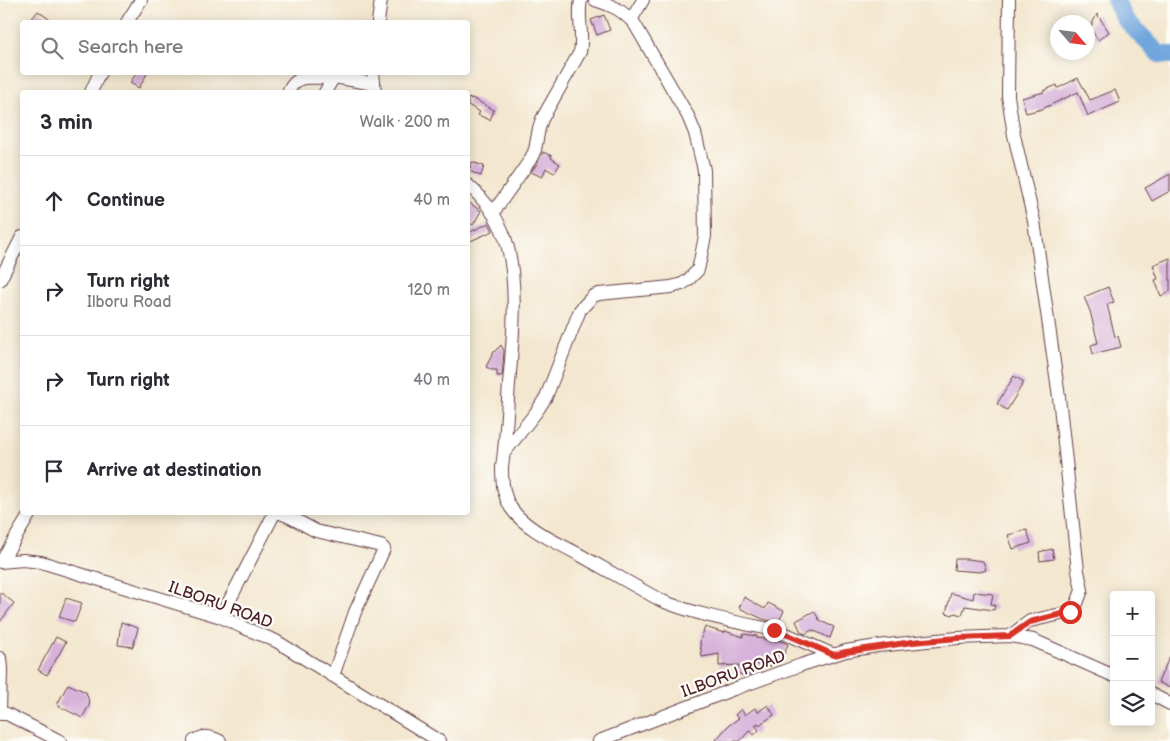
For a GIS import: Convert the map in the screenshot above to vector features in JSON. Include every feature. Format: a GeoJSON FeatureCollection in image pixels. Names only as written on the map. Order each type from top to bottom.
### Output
{"type":"FeatureCollection","features":[{"type":"Feature","properties":{"kind":"street"},"geometry":{"type":"LineString","coordinates":[[378,20],[381,0]]}},
{"type":"Feature","properties":{"kind":"street"},"geometry":{"type":"LineString","coordinates":[[492,213],[536,150],[542,119],[580,52],[582,44],[581,0]]}},
{"type":"Feature","properties":{"kind":"street"},"geometry":{"type":"LineString","coordinates":[[504,453],[546,398],[580,310],[593,296],[682,284],[698,270],[700,261],[705,236],[704,170],[695,133],[688,116],[634,23],[616,8],[595,0]]}},
{"type":"Feature","properties":{"kind":"street"},"geometry":{"type":"LineString","coordinates":[[631,20],[643,0]]}},
{"type":"Feature","properties":{"kind":"street"},"geometry":{"type":"LineString","coordinates":[[1009,0],[1008,96],[1014,135],[1035,231],[1059,396],[1082,590],[1076,606],[1070,612],[1030,622],[1010,636]]}},
{"type":"Feature","properties":{"kind":"street"},"geometry":{"type":"LineString","coordinates":[[128,20],[137,2]]}},
{"type":"Feature","properties":{"kind":"street"},"geometry":{"type":"LineString","coordinates":[[93,90],[99,75]]}},
{"type":"Feature","properties":{"kind":"street"},"geometry":{"type":"LineString","coordinates":[[289,90],[299,79],[334,77],[374,83]]}},
{"type":"Feature","properties":{"kind":"street"},"geometry":{"type":"LineString","coordinates":[[326,90],[334,77]]}},
{"type":"Feature","properties":{"kind":"street"},"geometry":{"type":"LineString","coordinates":[[470,186],[488,206],[502,230],[509,254],[514,290],[502,484],[505,496],[511,507],[519,517],[538,532],[660,600],[676,607],[780,632],[834,655]]}},
{"type":"Feature","properties":{"kind":"street"},"geometry":{"type":"LineString","coordinates":[[0,280],[20,241]]}},
{"type":"Feature","properties":{"kind":"street"},"geometry":{"type":"LineString","coordinates":[[0,562],[29,515]]}},
{"type":"Feature","properties":{"kind":"street"},"geometry":{"type":"LineString","coordinates":[[221,617],[283,515]]}},
{"type":"Feature","properties":{"kind":"street"},"geometry":{"type":"LineString","coordinates":[[286,515],[316,531],[381,546],[384,549],[355,612],[333,676]]}},
{"type":"Feature","properties":{"kind":"street","name":"ILBORU ROAD"},"geometry":{"type":"LineString","coordinates":[[0,562],[24,560],[41,562],[221,617],[276,641],[432,740]]}},
{"type":"Feature","properties":{"kind":"street","name":"ILBORU ROAD"},"geometry":{"type":"LineString","coordinates":[[599,741],[801,665],[854,650],[912,642],[1010,636],[1033,640],[1110,674]]}},
{"type":"Feature","properties":{"kind":"street"},"geometry":{"type":"LineString","coordinates":[[0,658],[0,714],[14,717],[60,741]]}},
{"type":"Feature","properties":{"kind":"street"},"geometry":{"type":"LineString","coordinates":[[1155,696],[1170,704]]}},
{"type":"Feature","properties":{"kind":"street"},"geometry":{"type":"LineString","coordinates":[[194,741],[201,737],[211,737],[220,741]]}},
{"type":"Feature","properties":{"kind":"building"},"geometry":{"type":"Polygon","coordinates":[[[38,11],[50,20],[31,20],[38,11]]]}},
{"type":"Feature","properties":{"kind":"building"},"geometry":{"type":"Polygon","coordinates":[[[1097,14],[1109,32],[1098,40],[1095,36],[1095,18],[1097,14]]]}},
{"type":"Feature","properties":{"kind":"building"},"geometry":{"type":"Polygon","coordinates":[[[604,15],[610,30],[597,35],[591,20],[604,15]]]}},
{"type":"Feature","properties":{"kind":"building"},"geometry":{"type":"Polygon","coordinates":[[[135,75],[146,75],[139,88],[130,83],[135,75]]]}},
{"type":"Feature","properties":{"kind":"building"},"geometry":{"type":"Polygon","coordinates":[[[1078,78],[1090,100],[1115,90],[1120,102],[1088,116],[1078,92],[1042,109],[1026,113],[1022,98],[1044,92],[1057,85],[1058,88],[1078,78]]]}},
{"type":"Feature","properties":{"kind":"building"},"geometry":{"type":"Polygon","coordinates":[[[470,99],[494,110],[490,120],[478,115],[480,112],[470,106],[470,99]]]}},
{"type":"Feature","properties":{"kind":"building"},"geometry":{"type":"Polygon","coordinates":[[[543,152],[552,156],[551,158],[560,164],[554,173],[546,168],[542,177],[531,172],[543,152]]]}},
{"type":"Feature","properties":{"kind":"building"},"geometry":{"type":"Polygon","coordinates":[[[472,162],[484,166],[481,176],[470,171],[472,162]]]}},
{"type":"Feature","properties":{"kind":"building"},"geometry":{"type":"Polygon","coordinates":[[[1170,174],[1170,191],[1152,201],[1145,188],[1170,174]]]}},
{"type":"Feature","properties":{"kind":"building"},"geometry":{"type":"Polygon","coordinates":[[[470,203],[481,211],[473,225],[470,223],[470,203]]]}},
{"type":"Feature","properties":{"kind":"building"},"geometry":{"type":"Polygon","coordinates":[[[489,223],[493,231],[470,241],[470,232],[489,223]]]}},
{"type":"Feature","properties":{"kind":"building"},"geometry":{"type":"Polygon","coordinates":[[[1170,258],[1170,292],[1161,296],[1155,280],[1158,279],[1153,265],[1170,258]]]}},
{"type":"Feature","properties":{"kind":"building"},"geometry":{"type":"Polygon","coordinates":[[[1108,287],[1114,302],[1107,304],[1115,337],[1118,336],[1121,347],[1093,354],[1091,345],[1098,343],[1090,311],[1084,297],[1108,287]]]}},
{"type":"Feature","properties":{"kind":"building"},"geometry":{"type":"Polygon","coordinates":[[[501,345],[504,351],[502,376],[497,376],[497,370],[486,367],[493,353],[501,345]]]}},
{"type":"Feature","properties":{"kind":"building"},"geometry":{"type":"Polygon","coordinates":[[[1014,376],[1024,382],[1007,410],[997,404],[1014,376]]]}},
{"type":"Feature","properties":{"kind":"building"},"geometry":{"type":"Polygon","coordinates":[[[1027,530],[1031,543],[1013,549],[1008,535],[1027,530]]]}},
{"type":"Feature","properties":{"kind":"building"},"geometry":{"type":"Polygon","coordinates":[[[1052,549],[1054,559],[1040,561],[1039,552],[1052,549]]]}},
{"type":"Feature","properties":{"kind":"building"},"geometry":{"type":"Polygon","coordinates":[[[955,559],[983,561],[986,570],[980,572],[954,570],[955,559]]]}},
{"type":"Feature","properties":{"kind":"building"},"geometry":{"type":"Polygon","coordinates":[[[0,592],[14,603],[0,622],[0,592]]]}},
{"type":"Feature","properties":{"kind":"building"},"geometry":{"type":"Polygon","coordinates":[[[974,592],[993,594],[991,604],[995,605],[994,610],[965,606],[962,615],[946,613],[951,593],[973,599],[974,592]]]}},
{"type":"Feature","properties":{"kind":"building"},"geometry":{"type":"Polygon","coordinates":[[[744,597],[765,609],[768,603],[784,611],[778,623],[763,619],[739,608],[744,597]]]}},
{"type":"Feature","properties":{"kind":"building"},"geometry":{"type":"Polygon","coordinates":[[[66,598],[82,603],[75,622],[59,617],[66,598]]]}},
{"type":"Feature","properties":{"kind":"building"},"geometry":{"type":"Polygon","coordinates":[[[814,611],[820,621],[834,627],[830,638],[812,630],[805,634],[801,632],[796,621],[814,611]]]}},
{"type":"Feature","properties":{"kind":"building"},"geometry":{"type":"Polygon","coordinates":[[[121,622],[138,628],[133,647],[118,645],[121,622]]]}},
{"type":"Feature","properties":{"kind":"building"},"geometry":{"type":"Polygon","coordinates":[[[705,627],[743,637],[743,634],[757,636],[757,638],[781,641],[788,644],[780,664],[771,664],[771,666],[755,664],[753,674],[746,676],[736,673],[739,665],[719,666],[719,654],[702,657],[700,642],[705,627]]]}},
{"type":"Feature","properties":{"kind":"building"},"geometry":{"type":"Polygon","coordinates":[[[56,637],[66,642],[47,675],[38,670],[56,637]]]}},
{"type":"Feature","properties":{"kind":"building"},"geometry":{"type":"Polygon","coordinates":[[[1170,656],[1170,688],[1158,682],[1170,656]]]}},
{"type":"Feature","properties":{"kind":"building"},"geometry":{"type":"Polygon","coordinates":[[[68,684],[86,692],[90,704],[82,718],[57,705],[68,684]]]}},
{"type":"Feature","properties":{"kind":"building"},"geometry":{"type":"Polygon","coordinates":[[[768,705],[774,715],[759,725],[758,723],[755,725],[759,730],[754,735],[750,730],[740,741],[715,741],[728,726],[739,718],[735,715],[741,709],[745,715],[755,708],[758,712],[768,705]]]}},
{"type":"Feature","properties":{"kind":"waterway"},"geometry":{"type":"LineString","coordinates":[[1115,0],[1125,19],[1159,54],[1170,55]]}},
{"type":"Feature","properties":{"kind":"route"},"geometry":{"type":"LineString","coordinates":[[774,630],[834,655],[877,646],[912,642],[1010,636],[1030,622],[1070,612]]}}]}
